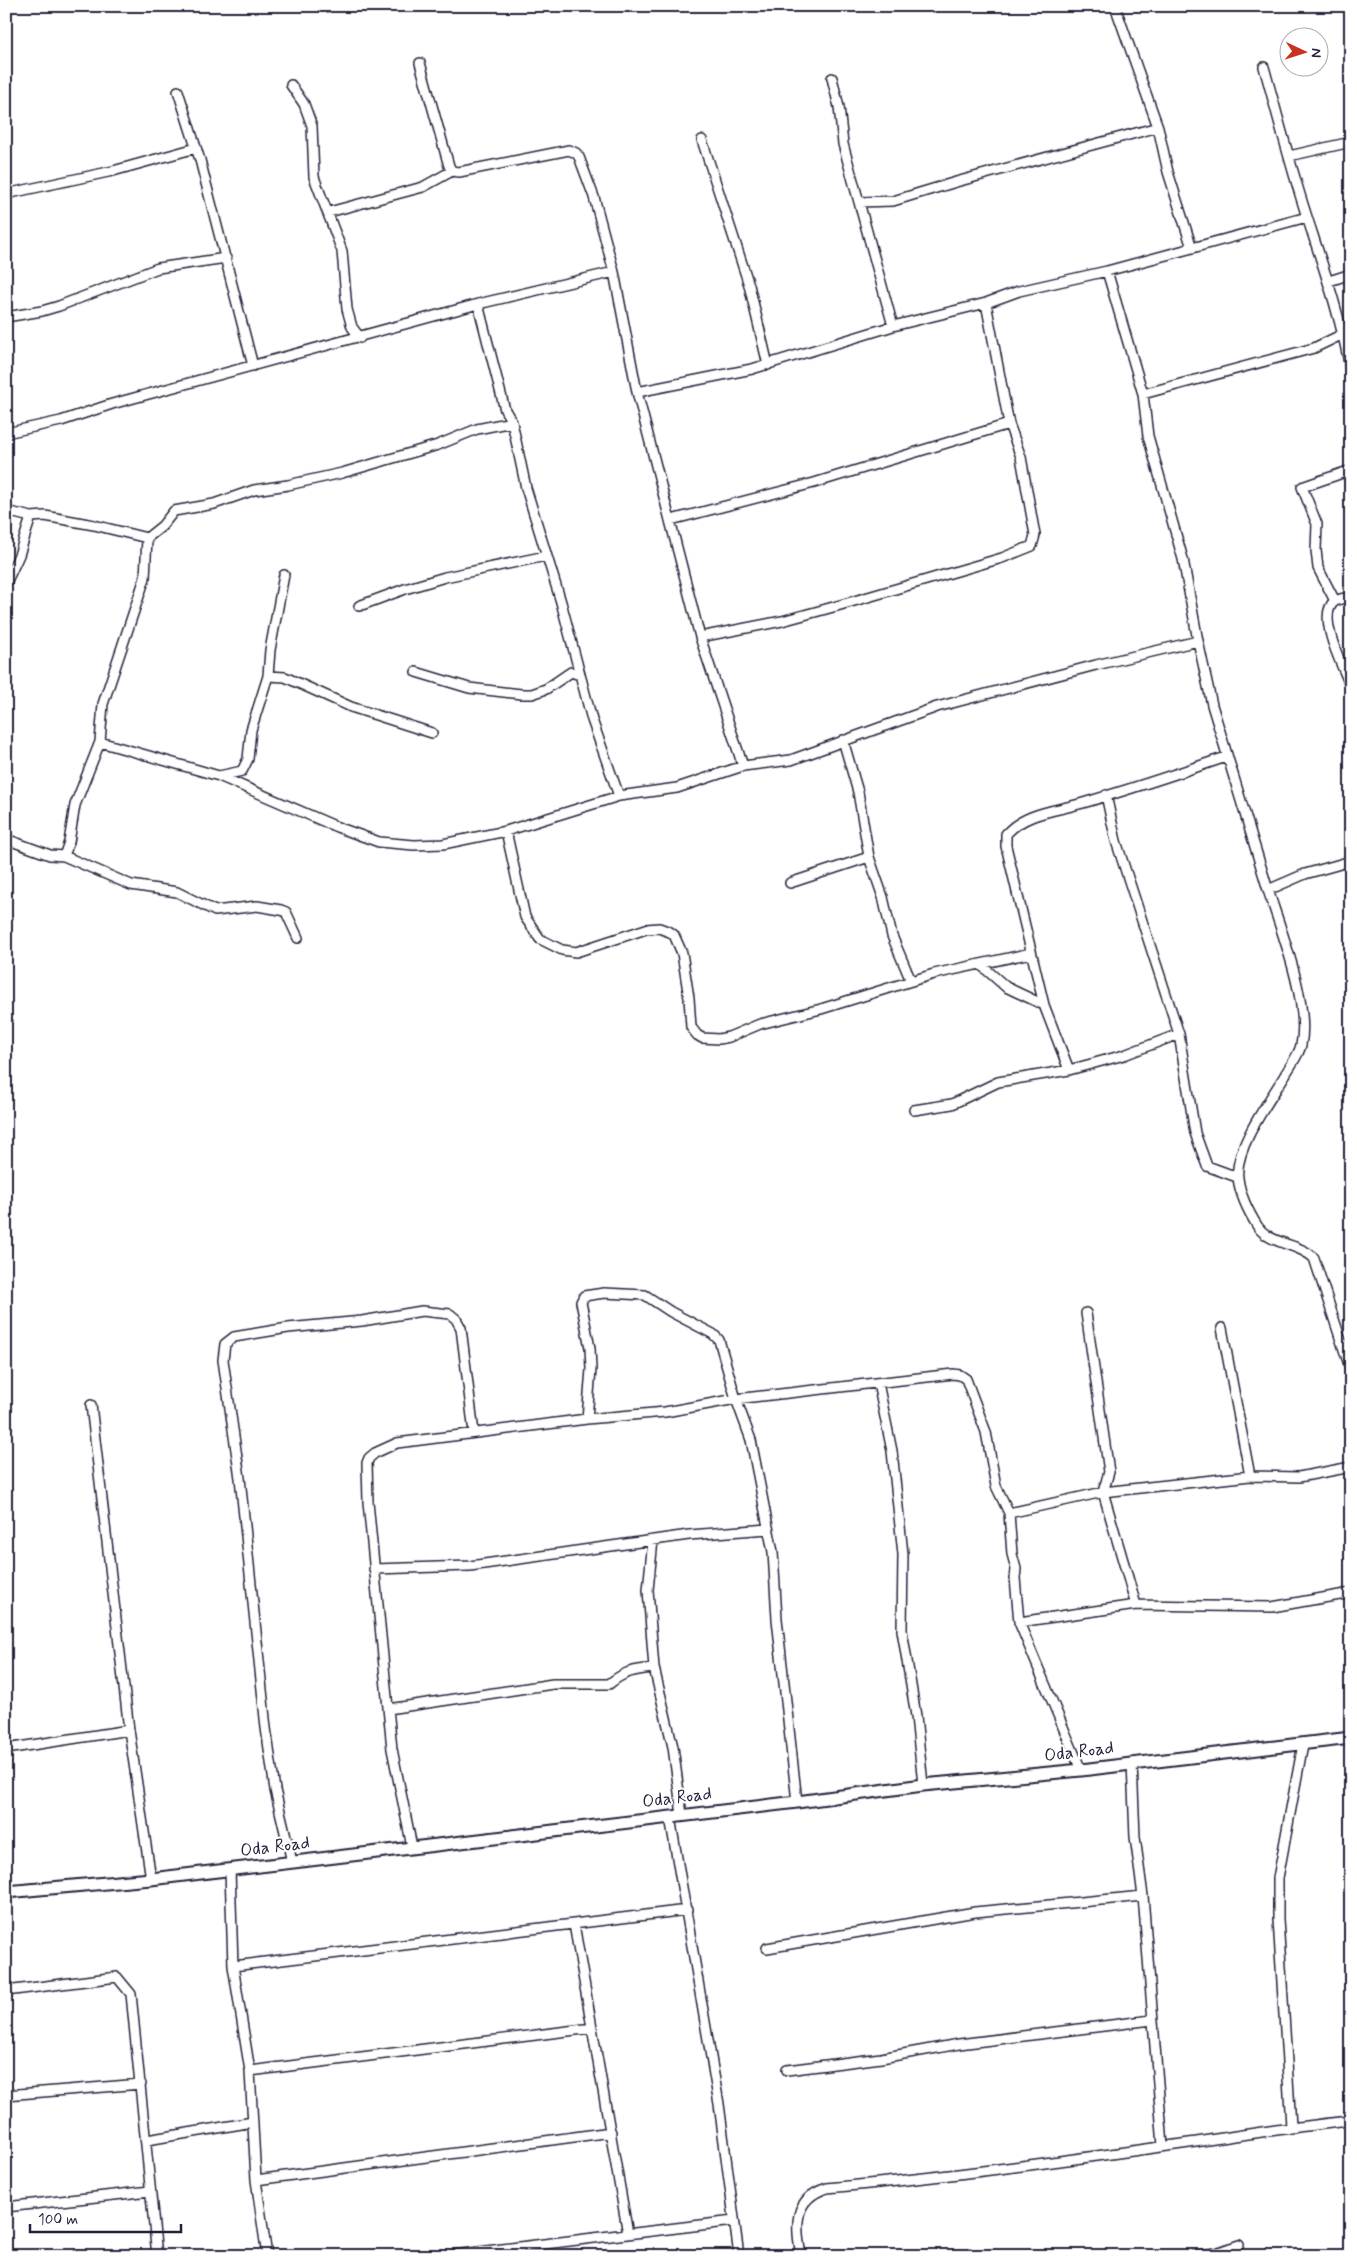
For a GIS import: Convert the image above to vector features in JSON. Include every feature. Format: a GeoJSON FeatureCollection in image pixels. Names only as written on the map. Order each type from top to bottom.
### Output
{"type":"FeatureCollection","features":[{"type":"Feature","properties":{"kind":"street"},"geometry":{"type":"LineString","coordinates":[[1115,6],[1158,127],[1168,172],[1192,248]]}},
{"type":"Feature","properties":{"kind":"street"},"geometry":{"type":"LineString","coordinates":[[420,63],[452,171]]}},
{"type":"Feature","properties":{"kind":"street"},"geometry":{"type":"LineString","coordinates":[[1264,67],[1307,217],[1329,281],[1341,335],[1346,344],[1351,374]]}},
{"type":"Feature","properties":{"kind":"street"},"geometry":{"type":"LineString","coordinates":[[832,78],[839,108],[843,144],[893,326]]}},
{"type":"Feature","properties":{"kind":"street"},"geometry":{"type":"LineString","coordinates":[[291,85],[304,104],[312,126],[313,170],[317,188],[329,212],[343,256],[347,309],[352,327],[360,338]]}},
{"type":"Feature","properties":{"kind":"street"},"geometry":{"type":"LineString","coordinates":[[178,91],[196,148],[253,366]]}},
{"type":"Feature","properties":{"kind":"street"},"geometry":{"type":"LineString","coordinates":[[859,202],[893,202],[956,182],[1158,127]]}},
{"type":"Feature","properties":{"kind":"street"},"geometry":{"type":"LineString","coordinates":[[702,140],[749,285],[768,365]]}},
{"type":"Feature","properties":{"kind":"street"},"geometry":{"type":"LineString","coordinates":[[1289,156],[1351,142]]}},
{"type":"Feature","properties":{"kind":"street"},"geometry":{"type":"LineString","coordinates":[[6,194],[113,171],[196,148]]}},
{"type":"Feature","properties":{"kind":"street"},"geometry":{"type":"LineString","coordinates":[[329,212],[423,187],[452,171],[459,172],[569,150],[576,153],[579,157],[594,197],[614,272],[637,392],[672,520],[700,637],[743,766]]}},
{"type":"Feature","properties":{"kind":"street"},"geometry":{"type":"LineString","coordinates":[[864,218],[874,202]]}},
{"type":"Feature","properties":{"kind":"street"},"geometry":{"type":"LineString","coordinates":[[637,392],[768,365],[893,326],[986,303],[1019,291],[1107,271],[1307,217]]}},
{"type":"Feature","properties":{"kind":"street"},"geometry":{"type":"LineString","coordinates":[[6,317],[59,306],[158,268],[226,258]]}},
{"type":"Feature","properties":{"kind":"street"},"geometry":{"type":"LineString","coordinates":[[1107,271],[1143,394],[1148,436],[1184,559],[1198,641],[1226,756],[1289,958],[1303,1028],[1301,1047],[1256,1124],[1241,1154],[1238,1177],[1251,1215],[1259,1229],[1274,1239],[1302,1250],[1314,1258],[1351,1371]]}},
{"type":"Feature","properties":{"kind":"street"},"geometry":{"type":"LineString","coordinates":[[6,433],[61,422],[112,404],[360,338],[478,304],[614,272]]}},
{"type":"Feature","properties":{"kind":"street"},"geometry":{"type":"LineString","coordinates":[[1329,281],[1351,274]]}},
{"type":"Feature","properties":{"kind":"street"},"geometry":{"type":"LineString","coordinates":[[700,637],[782,621],[837,606],[1002,558],[1032,546],[1035,535],[1021,457],[1010,424],[986,303]]}},
{"type":"Feature","properties":{"kind":"street"},"geometry":{"type":"LineString","coordinates":[[478,304],[505,410],[512,422],[526,488],[597,737],[619,796]]}},
{"type":"Feature","properties":{"kind":"street"},"geometry":{"type":"LineString","coordinates":[[1143,394],[1314,348],[1341,335]]}},
{"type":"Feature","properties":{"kind":"street"},"geometry":{"type":"LineString","coordinates":[[64,856],[69,842],[75,805],[100,742],[103,704],[145,578],[147,538],[162,526],[174,511],[214,504],[254,490],[288,485],[342,473],[438,445],[477,429],[512,422]]}},
{"type":"Feature","properties":{"kind":"street"},"geometry":{"type":"LineString","coordinates":[[672,520],[814,483],[1010,424]]}},
{"type":"Feature","properties":{"kind":"street"},"geometry":{"type":"LineString","coordinates":[[1335,601],[1318,568],[1316,550],[1317,524],[1302,487],[1351,470]]}},
{"type":"Feature","properties":{"kind":"street"},"geometry":{"type":"LineString","coordinates":[[6,511],[31,517],[45,516],[108,528],[147,538]]}},
{"type":"Feature","properties":{"kind":"street"},"geometry":{"type":"LineString","coordinates":[[6,583],[19,555],[31,517]]}},
{"type":"Feature","properties":{"kind":"street"},"geometry":{"type":"LineString","coordinates":[[359,606],[445,577],[546,556]]}},
{"type":"Feature","properties":{"kind":"street"},"geometry":{"type":"LineString","coordinates":[[219,776],[242,771],[246,765],[254,720],[268,676],[270,650],[284,574]]}},
{"type":"Feature","properties":{"kind":"street"},"geometry":{"type":"LineString","coordinates":[[1351,596],[1335,601],[1328,611],[1329,632],[1351,687]]}},
{"type":"Feature","properties":{"kind":"street"},"geometry":{"type":"LineString","coordinates":[[100,742],[219,776],[337,827],[379,842],[414,845],[443,844],[506,831],[619,796],[677,788],[743,766],[791,760],[936,707],[1096,665],[1198,641]]}},
{"type":"Feature","properties":{"kind":"street"},"geometry":{"type":"LineString","coordinates":[[416,672],[469,688],[521,694],[532,694],[546,689],[571,672],[580,675]]}},
{"type":"Feature","properties":{"kind":"street"},"geometry":{"type":"LineString","coordinates":[[268,676],[285,677],[351,707],[432,733]]}},
{"type":"Feature","properties":{"kind":"street"},"geometry":{"type":"LineString","coordinates":[[844,740],[858,792],[869,857],[883,897],[892,936],[911,981]]}},
{"type":"Feature","properties":{"kind":"street"},"geometry":{"type":"LineString","coordinates":[[1069,1070],[1044,1005],[1006,846],[1006,834],[1013,826],[1026,818],[1106,795],[1226,756]]}},
{"type":"Feature","properties":{"kind":"street"},"geometry":{"type":"LineString","coordinates":[[1106,795],[1116,841],[1179,1034],[1195,1133],[1207,1166],[1238,1177]]}},
{"type":"Feature","properties":{"kind":"street"},"geometry":{"type":"LineString","coordinates":[[506,831],[525,917],[540,939],[562,950],[576,952],[646,929],[659,928],[674,935],[682,953],[692,1027],[696,1036],[702,1038],[719,1039],[729,1037],[760,1024],[821,1010],[911,981],[1031,953]]}},
{"type":"Feature","properties":{"kind":"street"},"geometry":{"type":"LineString","coordinates":[[6,839],[50,855],[64,856],[130,885],[177,892],[215,911],[257,906],[281,910],[286,912],[298,938]]}},
{"type":"Feature","properties":{"kind":"street"},"geometry":{"type":"LineString","coordinates":[[790,882],[869,857]]}},
{"type":"Feature","properties":{"kind":"street"},"geometry":{"type":"LineString","coordinates":[[1268,890],[1305,874],[1351,861]]}},
{"type":"Feature","properties":{"kind":"street"},"geometry":{"type":"LineString","coordinates":[[981,965],[1006,987],[1044,1005]]}},
{"type":"Feature","properties":{"kind":"street"},"geometry":{"type":"LineString","coordinates":[[914,1110],[952,1104],[998,1082],[1069,1070],[1124,1055],[1179,1034]]}},
{"type":"Feature","properties":{"kind":"street"},"geometry":{"type":"LineString","coordinates":[[586,1419],[590,1348],[581,1302],[584,1296],[596,1294],[645,1296],[713,1334],[721,1345],[736,1399],[752,1440],[773,1552],[777,1619],[798,1802]]}},
{"type":"Feature","properties":{"kind":"street"},"geometry":{"type":"LineString","coordinates":[[292,1862],[274,1790],[240,1478],[223,1360],[225,1344],[234,1337],[288,1328],[362,1322],[422,1311],[450,1314],[456,1319],[461,1328],[474,1433]]}},
{"type":"Feature","properties":{"kind":"street"},"geometry":{"type":"LineString","coordinates":[[1086,1313],[1109,1472],[1103,1492],[1136,1605]]}},
{"type":"Feature","properties":{"kind":"street"},"geometry":{"type":"LineString","coordinates":[[1222,1328],[1250,1476]]}},
{"type":"Feature","properties":{"kind":"street"},"geometry":{"type":"LineString","coordinates":[[412,1847],[392,1749],[368,1502],[367,1463],[369,1458],[375,1453],[397,1443],[586,1419],[665,1412],[736,1399],[878,1382],[953,1374],[960,1375],[966,1379],[986,1432],[996,1486],[1010,1513],[1019,1622],[1081,1770]]}},
{"type":"Feature","properties":{"kind":"street"},"geometry":{"type":"LineString","coordinates":[[878,1382],[892,1451],[903,1554],[902,1630],[916,1716],[924,1785]]}},
{"type":"Feature","properties":{"kind":"street"},"geometry":{"type":"LineString","coordinates":[[91,1405],[129,1730],[151,1879]]}},
{"type":"Feature","properties":{"kind":"street"},"geometry":{"type":"LineString","coordinates":[[1010,1513],[1103,1492],[1250,1476],[1298,1477],[1351,1467]]}},
{"type":"Feature","properties":{"kind":"street"},"geometry":{"type":"LineString","coordinates":[[374,1568],[470,1566],[653,1540],[768,1529]]}},
{"type":"Feature","properties":{"kind":"street"},"geometry":{"type":"LineString","coordinates":[[653,1540],[648,1590],[654,1668],[673,1747],[676,1816],[687,1910],[719,2104],[739,2256]]}},
{"type":"Feature","properties":{"kind":"street"},"geometry":{"type":"LineString","coordinates":[[1019,1622],[1136,1605],[1272,1607],[1351,1592]]}},
{"type":"Feature","properties":{"kind":"street"},"geometry":{"type":"LineString","coordinates":[[388,1709],[553,1684],[609,1684],[622,1674],[654,1668]]}},
{"type":"Feature","properties":{"kind":"street"},"geometry":{"type":"LineString","coordinates":[[6,1748],[129,1730]]}},
{"type":"Feature","properties":{"kind":"street","name":"Oda Road"},"geometry":{"type":"LineString","coordinates":[[6,1892],[230,1870],[798,1802],[924,1785],[1081,1770],[1351,1738]]}},
{"type":"Feature","properties":{"kind":"street"},"geometry":{"type":"LineString","coordinates":[[1291,2126],[1278,1919],[1278,1878],[1303,1744]]}},
{"type":"Feature","properties":{"kind":"street"},"geometry":{"type":"LineString","coordinates":[[1132,1763],[1134,1837],[1143,1896],[1163,2146]]}},
{"type":"Feature","properties":{"kind":"street"},"geometry":{"type":"LineString","coordinates":[[230,1870],[233,1966],[250,2072],[256,2180],[267,2256]]}},
{"type":"Feature","properties":{"kind":"street"},"geometry":{"type":"LineString","coordinates":[[767,1948],[975,1912],[1143,1896]]}},
{"type":"Feature","properties":{"kind":"street"},"geometry":{"type":"LineString","coordinates":[[233,1966],[687,1910]]}},
{"type":"Feature","properties":{"kind":"street"},"geometry":{"type":"LineString","coordinates":[[574,1924],[628,2234]]}},
{"type":"Feature","properties":{"kind":"street"},"geometry":{"type":"LineString","coordinates":[[6,1992],[118,1977],[131,1994],[157,2256]]}},
{"type":"Feature","properties":{"kind":"street"},"geometry":{"type":"LineString","coordinates":[[787,2070],[872,2059],[959,2044],[1152,2020]]}},
{"type":"Feature","properties":{"kind":"street"},"geometry":{"type":"LineString","coordinates":[[250,2072],[592,2028]]}},
{"type":"Feature","properties":{"kind":"street"},"geometry":{"type":"LineString","coordinates":[[6,2094],[141,2084]]}},
{"type":"Feature","properties":{"kind":"street"},"geometry":{"type":"LineString","coordinates":[[801,2256],[798,2238],[799,2213],[808,2197],[827,2188],[857,2186],[1163,2146],[1291,2126],[1351,2121]]}},
{"type":"Feature","properties":{"kind":"street"},"geometry":{"type":"LineString","coordinates":[[146,2140],[253,2122]]}},
{"type":"Feature","properties":{"kind":"street"},"geometry":{"type":"LineString","coordinates":[[256,2180],[611,2132]]}},
{"type":"Feature","properties":{"kind":"street"},"geometry":{"type":"LineString","coordinates":[[6,2206],[150,2191]]}},
{"type":"Feature","properties":{"kind":"street"},"geometry":{"type":"LineString","coordinates":[[445,2256],[734,2221]]}},
{"type":"Feature","properties":{"kind":"street"},"geometry":{"type":"LineString","coordinates":[[1193,2256],[1216,2253],[1239,2245]]}}]}
